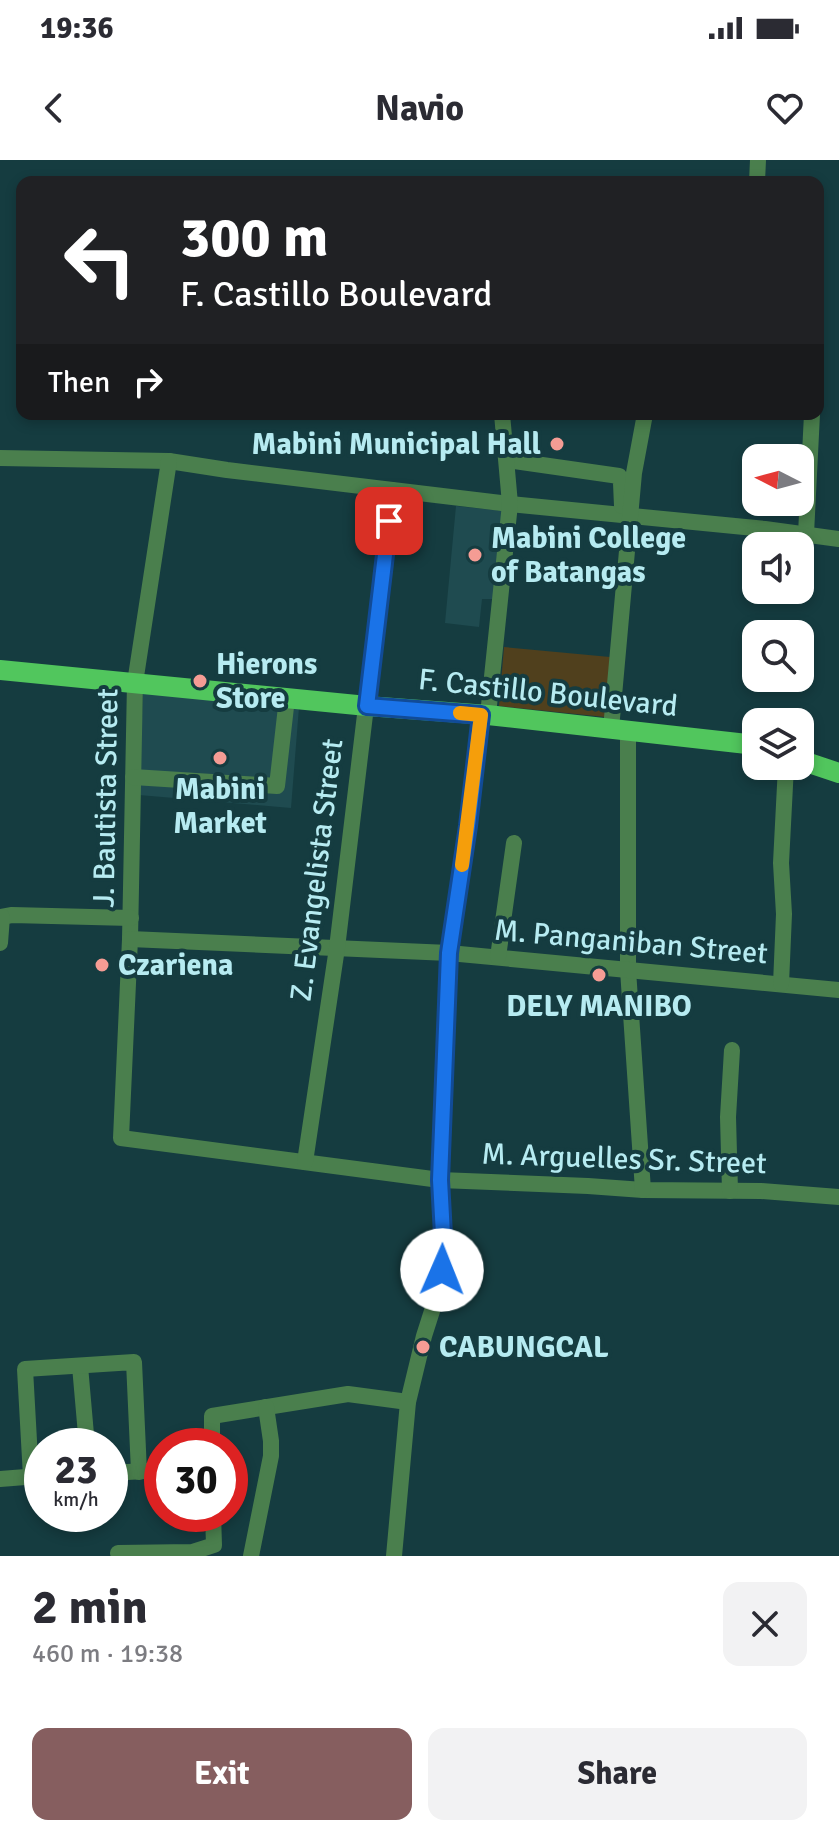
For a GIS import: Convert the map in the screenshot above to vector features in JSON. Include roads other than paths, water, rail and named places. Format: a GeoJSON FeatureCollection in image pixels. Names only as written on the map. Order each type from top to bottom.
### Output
{"type":"FeatureCollection","features":[{"type":"Feature","properties":{"kind":"main road","name":"F. Castillo Boulevard"},"geometry":{"type":"LineString","coordinates":[[0,670],[484,715],[742,743]]}},
{"type":"Feature","properties":{"kind":"main road"},"geometry":{"type":"LineString","coordinates":[[814,765],[839,773]]}},
{"type":"Feature","properties":{"kind":"street"},"geometry":{"type":"LineString","coordinates":[[394,1556],[408,1402],[440,1286],[444,1253],[440,1180],[449,953],[484,715],[510,504],[503,420]]}},
{"type":"Feature","properties":{"kind":"street"},"geometry":{"type":"LineString","coordinates":[[643,1190],[628,970],[620,730],[626,516],[644,420]]}},
{"type":"Feature","properties":{"kind":"street"},"geometry":{"type":"LineString","coordinates":[[806,532],[812,420]]}},
{"type":"Feature","properties":{"kind":"street"},"geometry":{"type":"LineString","coordinates":[[0,458],[169,461],[510,504],[786,532]]}},
{"type":"Feature","properties":{"kind":"street"},"geometry":{"type":"LineString","coordinates":[[507,460],[619,476],[626,516]]}},
{"type":"Feature","properties":{"kind":"street","name":"J. Bautista Street"},"geometry":{"type":"LineString","coordinates":[[121,1138],[131,918],[135,683],[169,461]]}},
{"type":"Feature","properties":{"kind":"street","name":"Z. Evangelista Street"},"geometry":{"type":"LineString","coordinates":[[305,1162],[337,948],[392,490]]}},
{"type":"Feature","properties":{"kind":"street"},"geometry":{"type":"LineString","coordinates":[[814,535],[839,539]]}},
{"type":"Feature","properties":{"kind":"street"},"geometry":{"type":"LineString","coordinates":[[133,777],[277,786],[287,698]]}},
{"type":"Feature","properties":{"kind":"street"},"geometry":{"type":"LineString","coordinates":[[781,984],[784,914],[781,863],[785,780]]}},
{"type":"Feature","properties":{"kind":"street"},"geometry":{"type":"LineString","coordinates":[[498,957],[514,843]]}},
{"type":"Feature","properties":{"kind":"street"},"geometry":{"type":"LineString","coordinates":[[0,943],[1,917],[131,918]]}},
{"type":"Feature","properties":{"kind":"street","name":"M. Panganiban Street"},"geometry":{"type":"LineString","coordinates":[[130,939],[449,953],[839,990]]}},
{"type":"Feature","properties":{"kind":"street"},"geometry":{"type":"LineString","coordinates":[[730,1191],[728,1117],[732,1050]]}},
{"type":"Feature","properties":{"kind":"street","name":"M. Arguelles Sr. Street"},"geometry":{"type":"LineString","coordinates":[[121,1138],[440,1180],[839,1197]]}},
{"type":"Feature","properties":{"kind":"street"},"geometry":{"type":"LineString","coordinates":[[31,1428],[25,1369],[134,1362],[139,1472]]}},
{"type":"Feature","properties":{"kind":"street"},"geometry":{"type":"LineString","coordinates":[[80,1366],[85,1428]]}},
{"type":"Feature","properties":{"kind":"street"},"geometry":{"type":"LineString","coordinates":[[212,1428],[212,1416],[348,1394],[408,1402]]}},
{"type":"Feature","properties":{"kind":"street"},"geometry":{"type":"LineString","coordinates":[[251,1556],[271,1456],[266,1407]]}},
{"type":"Feature","properties":{"kind":"street"},"geometry":{"type":"LineString","coordinates":[[128,1472],[144,1472]]}},
{"type":"Feature","properties":{"kind":"street"},"geometry":{"type":"LineString","coordinates":[[0,1479],[24,1477]]}},
{"type":"Feature","properties":{"kind":"street"},"geometry":{"type":"LineString","coordinates":[[118,1553],[192,1552],[214,1545],[214,1532]]}},
{"type":"Feature","properties":{"kind":"place","name":"Mabini Municipal Hall"},"geometry":{"type":"Point","coordinates":[557,444]}},
{"type":"Feature","properties":{"kind":"place","name":"Mabini College of Batangas"},"geometry":{"type":"Point","coordinates":[475,555]}},
{"type":"Feature","properties":{"kind":"place","name":"Hierons Store"},"geometry":{"type":"Point","coordinates":[200,681]}},
{"type":"Feature","properties":{"kind":"place","name":"Mabini Market"},"geometry":{"type":"Point","coordinates":[220,758]}},
{"type":"Feature","properties":{"kind":"place","name":"Czariena"},"geometry":{"type":"Point","coordinates":[102,965]}},
{"type":"Feature","properties":{"kind":"place","name":"DELY MANIBO"},"geometry":{"type":"Point","coordinates":[599,975]}},
{"type":"Feature","properties":{"kind":"place","name":"CABUNGCAL"},"geometry":{"type":"Point","coordinates":[423,1347]}}]}
